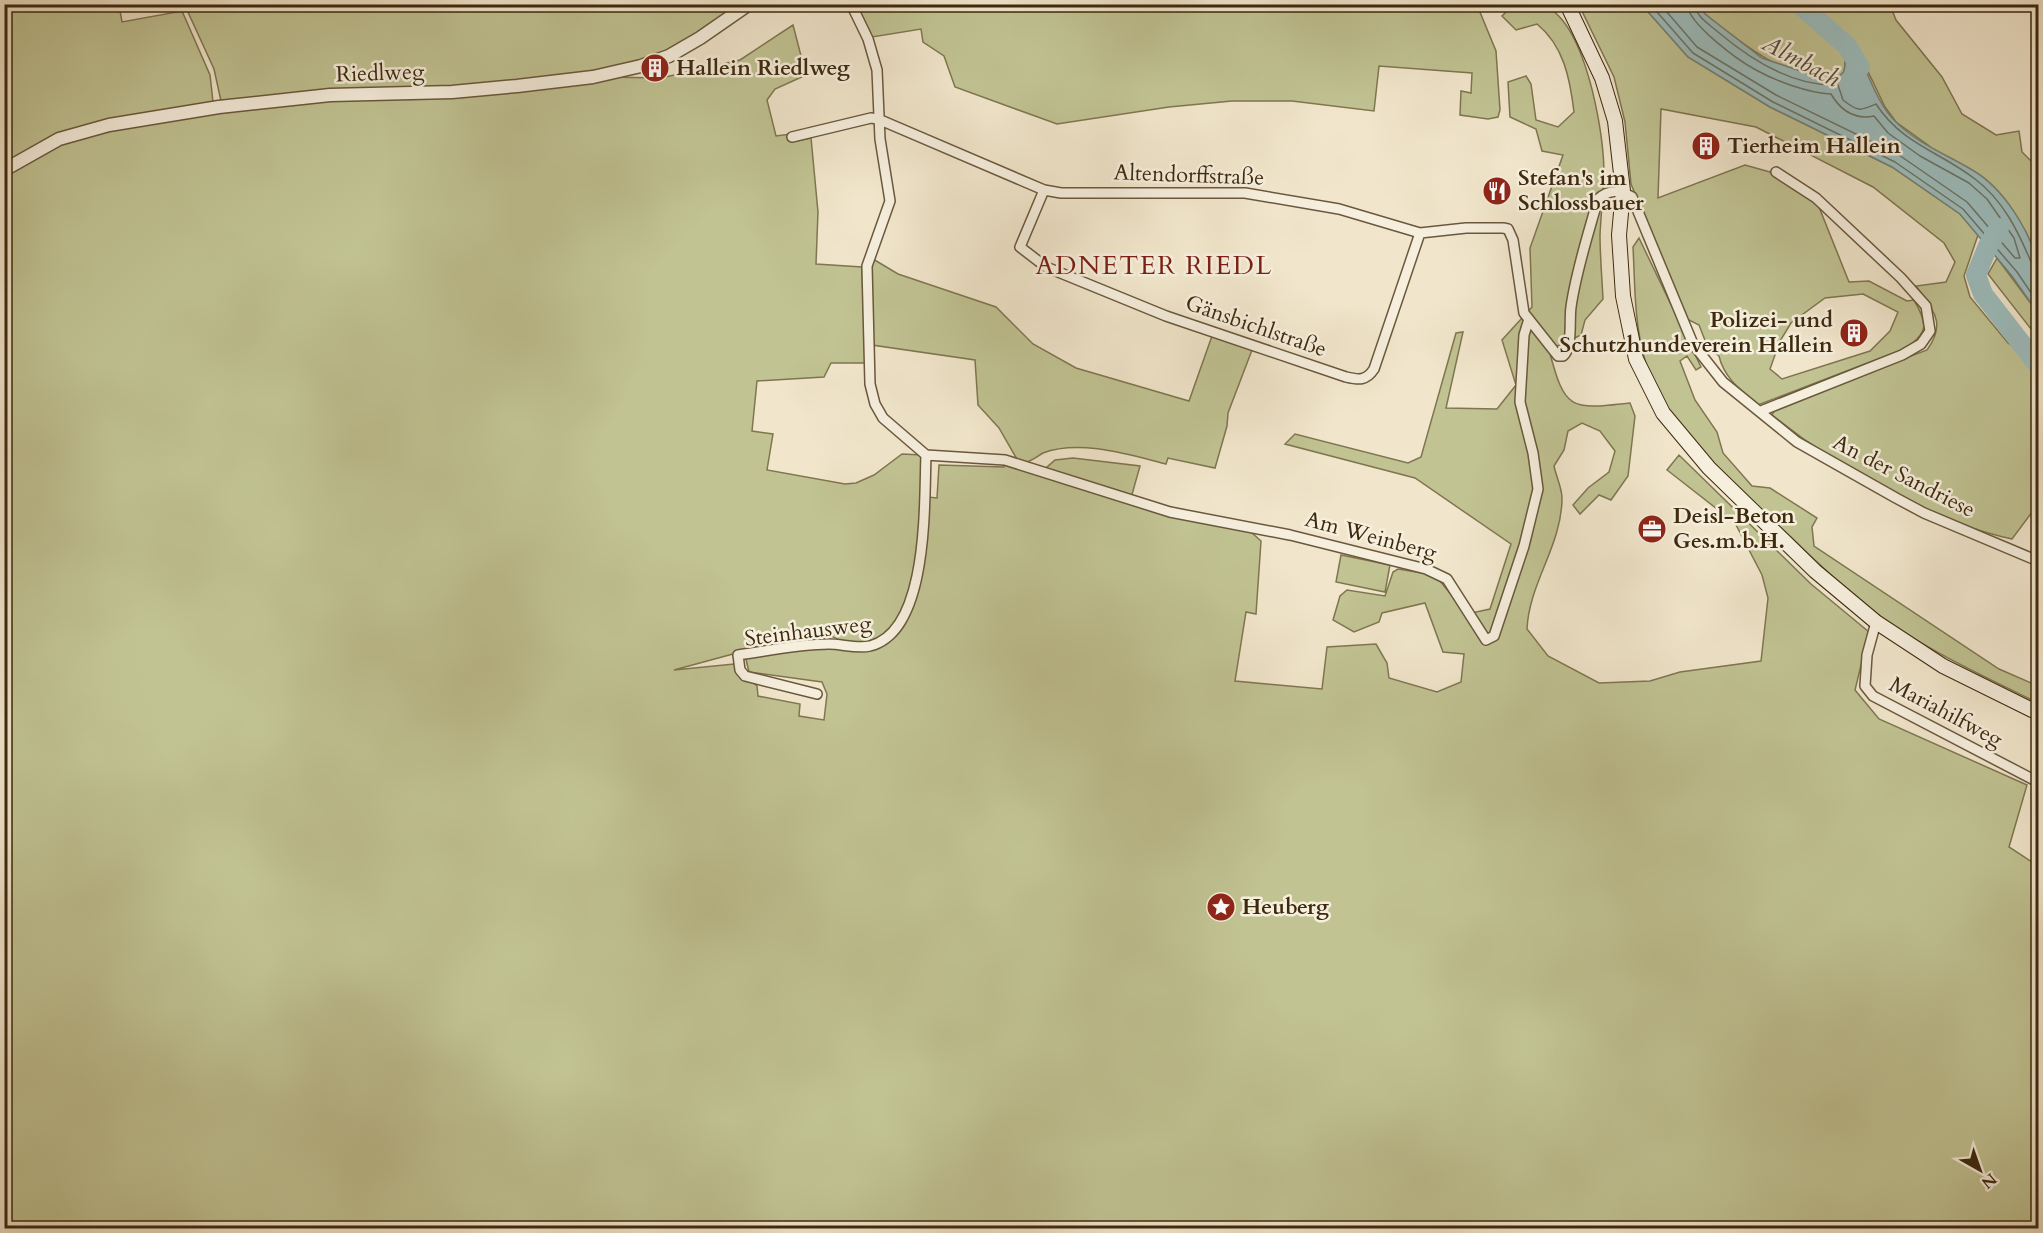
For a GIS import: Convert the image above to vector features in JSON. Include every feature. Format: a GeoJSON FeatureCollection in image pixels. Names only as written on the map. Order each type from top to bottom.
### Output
{"type":"FeatureCollection","features":[{"type":"Feature","properties":{"kind":"main road"},"geometry":{"type":"LineString","coordinates":[[1567,4],[1602,78],[1615,122],[1623,191],[1619,235],[1623,296],[1636,358],[1663,413],[1708,468],[1815,570],[1876,622],[1943,666],[2038,713]]}},
{"type":"Feature","properties":{"kind":"street","name":"Riedlweg"},"geometry":{"type":"LineString","coordinates":[[4,170],[59,139],[109,125],[219,107],[330,95],[452,92],[517,86],[622,70],[669,56],[750,4]]}},
{"type":"Feature","properties":{"kind":"street"},"geometry":{"type":"LineString","coordinates":[[851,4],[868,39],[877,70],[878,119],[890,201],[867,266],[870,384],[875,404],[883,418],[926,455]]}},
{"type":"Feature","properties":{"kind":"street"},"geometry":{"type":"LineString","coordinates":[[792,137],[871,118],[878,119]]}},
{"type":"Feature","properties":{"kind":"street","name":"Altendorffstraße"},"geometry":{"type":"LineString","coordinates":[[878,119],[1044,190],[1061,193],[1245,192],[1339,209],[1420,233],[1466,228],[1508,229],[1513,240],[1518,287],[1528,322]]}},
{"type":"Feature","properties":{"kind":"street"},"geometry":{"type":"LineString","coordinates":[[1761,411],[1902,355],[1921,344],[1930,331],[1926,306],[1901,278],[1816,198],[1776,171]]}},
{"type":"Feature","properties":{"kind":"street","name":"Gänsbichlstraße"},"geometry":{"type":"LineString","coordinates":[[1044,190],[1020,247],[1047,267],[1166,316],[1359,380],[1366,379],[1374,369],[1420,233]]}},
{"type":"Feature","properties":{"kind":"street"},"geometry":{"type":"LineString","coordinates":[[1528,322],[1555,354],[1563,356],[1566,353],[1571,307],[1598,199],[1610,192],[1623,191]]}},
{"type":"Feature","properties":{"kind":"street","name":"An der Sandriese"},"geometry":{"type":"LineString","coordinates":[[1623,191],[1632,197],[1694,344],[1724,382],[1797,442],[1924,513],[2038,561]]}},
{"type":"Feature","properties":{"kind":"street","name":"Am Weinberg"},"geometry":{"type":"LineString","coordinates":[[926,455],[1005,460],[1170,512],[1290,535],[1426,569],[1447,579],[1486,640],[1494,636],[1524,546],[1538,489],[1533,453],[1520,402],[1525,330],[1528,322]]}},
{"type":"Feature","properties":{"kind":"street","name":"Steinhausweg"},"geometry":{"type":"LineString","coordinates":[[817,694],[745,676],[740,670],[738,655],[827,644],[867,646],[885,640],[896,630],[912,596],[920,555],[926,455]]}},
{"type":"Feature","properties":{"kind":"street","name":"Mariahilfweg"},"geometry":{"type":"LineString","coordinates":[[1876,622],[1867,655],[1865,686],[1873,696],[2038,782]]}},
{"type":"Feature","properties":{"kind":"green space"},"geometry":{"type":"Polygon","coordinates":[[[189,4],[745,5],[665,54],[590,74],[488,85],[221,101],[214,69],[187,10],[191,9],[189,4]]]}},
{"type":"Feature","properties":{"kind":"green space"},"geometry":{"type":"Polygon","coordinates":[[[1534,4],[1550,9],[1564,23],[1576,42],[1585,65],[1601,136],[1604,163],[1600,235],[1603,299],[1585,320],[1581,335],[1549,350],[1555,370],[1560,385],[1573,402],[1594,406],[1630,403],[1635,416],[1628,476],[1611,500],[1599,495],[1580,514],[1573,505],[1588,488],[1609,472],[1615,451],[1600,431],[1582,423],[1568,431],[1564,450],[1554,466],[1562,494],[1561,515],[1533,596],[1527,629],[1548,656],[1599,683],[1650,681],[1680,672],[1761,661],[1768,598],[1762,575],[1735,523],[1667,470],[1679,455],[1811,584],[1869,632],[1855,690],[1879,719],[2027,785],[2009,847],[2038,866],[2038,1228],[5,1228],[4,173],[39,152],[85,133],[128,124],[311,100],[605,77],[661,78],[740,60],[793,25],[806,75],[775,89],[767,100],[776,136],[791,134],[793,142],[811,138],[818,212],[816,264],[862,267],[865,363],[831,363],[824,377],[757,381],[752,431],[773,434],[767,470],[845,484],[856,483],[874,475],[902,454],[922,455],[916,563],[900,616],[885,634],[866,642],[847,642],[830,635],[828,640],[810,631],[803,634],[824,644],[842,648],[875,647],[893,639],[906,623],[912,608],[921,570],[928,497],[937,498],[939,465],[1004,467],[1004,463],[1127,501],[1251,532],[1261,541],[1256,614],[1246,612],[1235,681],[1322,689],[1327,647],[1376,644],[1387,663],[1389,678],[1437,692],[1461,682],[1464,654],[1443,652],[1425,603],[1382,613],[1379,622],[1354,632],[1333,620],[1340,596],[1347,590],[1385,596],[1393,572],[1398,569],[1435,575],[1467,614],[1490,609],[1511,544],[1415,478],[1285,444],[1295,434],[1408,463],[1421,457],[1456,333],[1463,332],[1446,408],[1497,409],[1516,385],[1502,340],[1532,307],[1530,248],[1563,155],[1542,151],[1536,129],[1510,117],[1508,82],[1526,76],[1531,84],[1536,120],[1558,127],[1574,112],[1568,75],[1554,42],[1537,24],[1516,30],[1502,16],[1511,7],[1534,4]],[[744,651],[674,670],[734,664],[757,686],[758,696],[800,704],[799,716],[824,720],[827,694],[822,682],[749,672],[744,651]]]}},
{"type":"Feature","properties":{"kind":"green space"},"geometry":{"type":"Polygon","coordinates":[[[5,5],[119,5],[122,22],[182,11],[210,75],[213,102],[58,133],[37,144],[5,167],[5,5]]]}},
{"type":"Feature","properties":{"kind":"green space"},"geometry":{"type":"Polygon","coordinates":[[[855,5],[1477,5],[1496,51],[1500,110],[1498,117],[1488,119],[1460,115],[1461,91],[1471,93],[1472,73],[1379,66],[1374,111],[1292,101],[1232,101],[1169,107],[1057,124],[955,87],[944,56],[923,42],[921,29],[872,37],[855,5]]]}},
{"type":"Feature","properties":{"kind":"green space"},"geometry":{"type":"Polygon","coordinates":[[[1579,5],[1642,5],[1688,57],[1770,107],[1892,167],[1960,214],[1978,235],[1964,276],[1970,297],[2008,343],[2019,350],[2038,375],[2038,504],[2012,539],[1950,520],[1886,490],[1825,454],[1772,415],[1776,408],[1927,350],[1933,340],[1937,324],[1932,310],[1916,286],[1946,282],[1955,262],[1944,243],[1873,187],[1756,127],[1661,109],[1658,198],[1745,165],[1770,172],[1817,202],[1849,282],[1869,281],[1907,301],[1914,300],[1924,322],[1922,333],[1904,349],[1758,405],[1729,377],[1719,356],[1708,348],[1699,325],[1687,319],[1631,184],[1625,122],[1614,77],[1579,5]],[[1863,294],[1825,298],[1791,323],[1780,341],[1770,369],[1782,379],[1870,351],[1890,331],[1898,312],[1863,294]]]}},
{"type":"Feature","properties":{"kind":"green space"},"geometry":{"type":"Polygon","coordinates":[[[1699,5],[1890,5],[1896,20],[1942,77],[1962,114],[1996,135],[2019,131],[2022,152],[2038,168],[2038,262],[2026,232],[1928,145],[1896,122],[1885,107],[1861,57],[1847,46],[1844,72],[1837,78],[1820,79],[1802,75],[1766,59],[1749,48],[1705,14],[1699,5]]]}},
{"type":"Feature","properties":{"kind":"green space"},"geometry":{"type":"Polygon","coordinates":[[[1639,238],[1701,367],[1696,370],[1687,356],[1680,361],[1695,400],[1717,432],[1723,453],[1752,486],[1770,488],[1817,518],[1812,527],[1814,546],[1999,669],[2038,686],[2038,703],[1929,648],[1868,607],[1838,582],[1706,457],[1670,411],[1655,386],[1645,360],[1636,304],[1633,247],[1639,238]]]}},
{"type":"Feature","properties":{"kind":"green space"},"geometry":{"type":"Polygon","coordinates":[[[1997,258],[2038,313],[2038,338],[1988,274],[1997,258]]]}},
{"type":"Feature","properties":{"kind":"green space"},"geometry":{"type":"Polygon","coordinates":[[[873,259],[898,274],[996,307],[1033,344],[1076,368],[1189,401],[1212,336],[1252,350],[1228,413],[1227,426],[1215,468],[1168,458],[1166,464],[1089,448],[1057,449],[1043,453],[1027,462],[1018,461],[999,428],[978,405],[975,360],[872,345],[870,273],[873,259]]]}},
{"type":"Feature","properties":{"kind":"green space"},"geometry":{"type":"Polygon","coordinates":[[[1073,458],[1140,466],[1131,498],[1048,471],[1046,468],[1055,460],[1073,458]]]}},
{"type":"Feature","properties":{"kind":"green space"},"geometry":{"type":"Polygon","coordinates":[[[1341,555],[1390,565],[1385,592],[1336,582],[1341,555]]]}},
{"type":"Feature","properties":{"kind":"water"},"geometry":{"type":"Polygon","coordinates":[[[1642,5],[1699,5],[1705,14],[1762,58],[1827,80],[1844,72],[1847,46],[1852,42],[1882,105],[1896,122],[1923,143],[1985,179],[2014,211],[2034,250],[2039,269],[2038,313],[2012,276],[1960,214],[1892,167],[1770,107],[1688,57],[1642,5]]]}},
{"type":"Feature","properties":{"kind":"waterway","name":"Almbach"},"geometry":{"type":"LineString","coordinates":[[1799,4],[1847,46],[1860,67]]}},
{"type":"Feature","properties":{"kind":"waterway","name":"Almbach"},"geometry":{"type":"LineString","coordinates":[[1999,228],[1988,246],[1976,275],[1983,294],[2038,365]]}},
{"type":"Feature","properties":{"kind":"place","name":"Hallein Riedlweg"},"geometry":{"type":"Point","coordinates":[655,68]}},
{"type":"Feature","properties":{"kind":"place","name":"Tierheim Hallein"},"geometry":{"type":"Point","coordinates":[1706,146]}},
{"type":"Feature","properties":{"kind":"place","name":"Stefan's im Schlossbauer"},"geometry":{"type":"Point","coordinates":[1497,191]}},
{"type":"Feature","properties":{"kind":"place","name":"Polizei- und Schutzhundeverein Hallein"},"geometry":{"type":"Point","coordinates":[1854,333]}},
{"type":"Feature","properties":{"kind":"place","name":"Deisl-Beton Ges.m.b.H."},"geometry":{"type":"Point","coordinates":[1652,529]}},
{"type":"Feature","properties":{"kind":"place","name":"Heuberg"},"geometry":{"type":"Point","coordinates":[1221,907]}},
{"type":"Feature","properties":{"kind":"district","name":"ADNETER RIEDL"},"geometry":{"type":"Point","coordinates":[1154,265]}}]}
